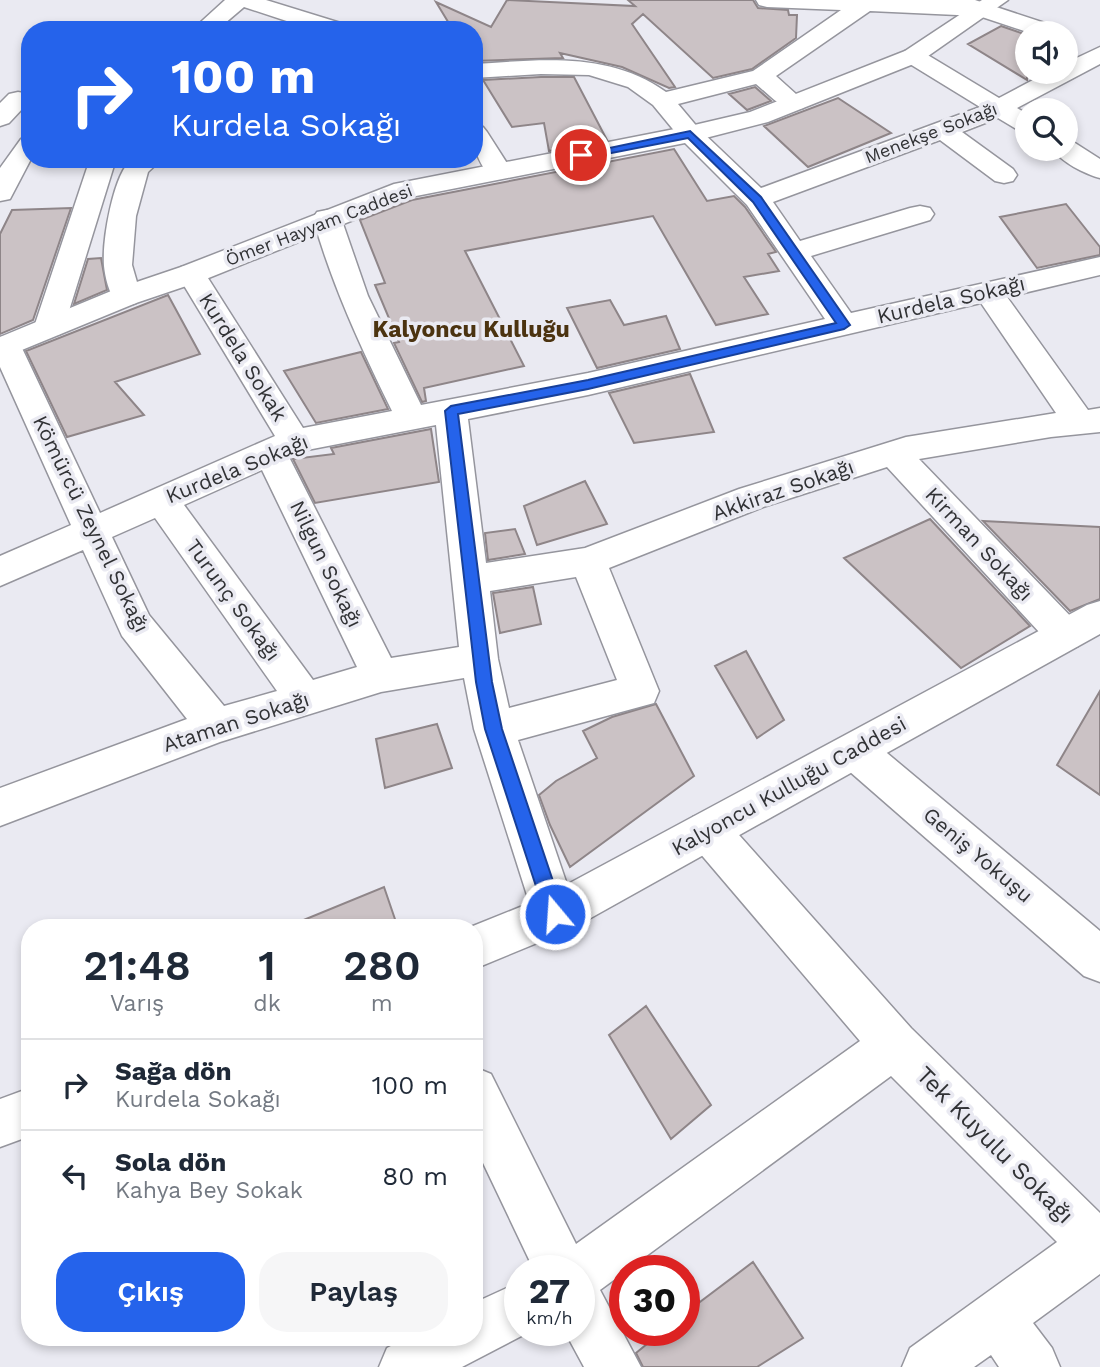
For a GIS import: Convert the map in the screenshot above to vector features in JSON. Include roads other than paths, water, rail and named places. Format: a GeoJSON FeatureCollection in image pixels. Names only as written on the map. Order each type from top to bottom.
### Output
{"type":"FeatureCollection","features":[{"type":"Feature","properties":{"kind":"street"},"geometry":{"type":"LineString","coordinates":[[214,21],[241,0],[310,21]]}},
{"type":"Feature","properties":{"kind":"street"},"geometry":{"type":"LineString","coordinates":[[767,0],[865,4],[988,4]]}},
{"type":"Feature","properties":{"kind":"street"},"geometry":{"type":"LineString","coordinates":[[951,0],[988,4],[1026,21]]}},
{"type":"Feature","properties":{"kind":"street"},"geometry":{"type":"LineString","coordinates":[[662,100],[761,76],[865,4]]}},
{"type":"Feature","properties":{"kind":"street","name":"Ömer Hayyam Caddesi"},"geometry":{"type":"LineString","coordinates":[[3,347],[126,296],[191,274],[327,218],[404,190],[690,134],[759,117],[913,56],[988,4]]}},
{"type":"Feature","properties":{"kind":"street"},"geometry":{"type":"LineString","coordinates":[[1078,43],[1100,52]]}},
{"type":"Feature","properties":{"kind":"street","name":"Menekşe Sokağı"},"geometry":{"type":"LineString","coordinates":[[757,199],[999,107],[1100,52]]}},
{"type":"Feature","properties":{"kind":"street"},"geometry":{"type":"LineString","coordinates":[[913,56],[1015,117]]}},
{"type":"Feature","properties":{"kind":"street"},"geometry":{"type":"LineString","coordinates":[[483,70],[541,67],[591,68],[637,82],[662,100],[690,134],[757,199],[844,325]]}},
{"type":"Feature","properties":{"kind":"street"},"geometry":{"type":"LineString","coordinates":[[761,76],[794,103]]}},
{"type":"Feature","properties":{"kind":"street"},"geometry":{"type":"LineString","coordinates":[[0,118],[16,99]]}},
{"type":"Feature","properties":{"kind":"street"},"geometry":{"type":"LineString","coordinates":[[943,130],[1004,175]]}},
{"type":"Feature","properties":{"kind":"street"},"geometry":{"type":"LineString","coordinates":[[483,146],[499,172]]}},
{"type":"Feature","properties":{"kind":"street"},"geometry":{"type":"LineString","coordinates":[[0,193],[21,155]]}},
{"type":"Feature","properties":{"kind":"street"},"geometry":{"type":"LineString","coordinates":[[1078,156],[1100,170]]}},
{"type":"Feature","properties":{"kind":"street"},"geometry":{"type":"LineString","coordinates":[[48,327],[100,168]]}},
{"type":"Feature","properties":{"kind":"street"},"geometry":{"type":"LineString","coordinates":[[126,296],[118,265],[122,216],[137,168]]}},
{"type":"Feature","properties":{"kind":"street"},"geometry":{"type":"LineString","coordinates":[[793,252],[920,214]]}},
{"type":"Feature","properties":{"kind":"street"},"geometry":{"type":"LineString","coordinates":[[327,218],[339,263],[412,418]]}},
{"type":"Feature","properties":{"kind":"street","name":"Kurdela Sokağı"},"geometry":{"type":"LineString","coordinates":[[0,572],[282,446],[588,384],[1100,266]]}},
{"type":"Feature","properties":{"kind":"street","name":"Kurdela Sokak"},"geometry":{"type":"LineString","coordinates":[[191,274],[282,446]]}},
{"type":"Feature","properties":{"kind":"street"},"geometry":{"type":"LineString","coordinates":[[988,292],[1089,421]]}},
{"type":"Feature","properties":{"kind":"street","name":"Kömürcü Zeynel Sokağı"},"geometry":{"type":"LineString","coordinates":[[3,347],[135,625],[216,726]]}},
{"type":"Feature","properties":{"kind":"street"},"geometry":{"type":"LineString","coordinates":[[451,411],[479,659],[494,729],[555,914]]}},
{"type":"Feature","properties":{"kind":"street","name":"Akkiraz Sokağı"},"geometry":{"type":"LineString","coordinates":[[470,580],[588,561],[751,498],[894,453],[1011,431],[1089,421]]}},
{"type":"Feature","properties":{"kind":"street","name":"Nilgun Sokağı"},"geometry":{"type":"LineString","coordinates":[[282,446],[381,676]]}},
{"type":"Feature","properties":{"kind":"street","name":"Kirman Sokağı"},"geometry":{"type":"LineString","coordinates":[[894,453],[1065,635]]}},
{"type":"Feature","properties":{"kind":"street","name":"Turunç Sokağı"},"geometry":{"type":"LineString","coordinates":[[161,500],[305,699]]}},
{"type":"Feature","properties":{"kind":"street"},"geometry":{"type":"LineString","coordinates":[[494,729],[640,691],[588,561]]}},
{"type":"Feature","properties":{"kind":"street","name":"Kalyoncu Kulluğu Caddesi"},"geometry":{"type":"LineString","coordinates":[[483,943],[555,914],[1100,616]]}},
{"type":"Feature","properties":{"kind":"street","name":"Ataman Sokağı"},"geometry":{"type":"LineString","coordinates":[[0,807],[216,726],[381,676],[479,659]]}},
{"type":"Feature","properties":{"kind":"street","name":"Geniş Yokuşu"},"geometry":{"type":"LineString","coordinates":[[855,751],[1100,960]]}},
{"type":"Feature","properties":{"kind":"street","name":"Tek Kuyulu Sokağı"},"geometry":{"type":"LineString","coordinates":[[708,831],[894,1045],[1098,1244]]}},
{"type":"Feature","properties":{"kind":"street"},"geometry":{"type":"LineString","coordinates":[[595,1261],[894,1045]]}},
{"type":"Feature","properties":{"kind":"street"},"geometry":{"type":"LineString","coordinates":[[483,1110],[554,1255]]}},
{"type":"Feature","properties":{"kind":"street"},"geometry":{"type":"LineString","coordinates":[[0,1123],[21,1115]]}},
{"type":"Feature","properties":{"kind":"street"},"geometry":{"type":"LineString","coordinates":[[929,1367],[1098,1244]]}},
{"type":"Feature","properties":{"kind":"street"},"geometry":{"type":"LineString","coordinates":[[996,1318],[1033,1367]]}},
{"type":"Feature","properties":{"kind":"street"},"geometry":{"type":"LineString","coordinates":[[595,1333],[614,1367]]}},
{"type":"Feature","properties":{"kind":"street"},"geometry":{"type":"LineString","coordinates":[[406,1367],[447,1346]]}},
{"type":"Feature","properties":{"kind":"district","name":"Kalyoncu Kulluğu"},"geometry":{"type":"Point","coordinates":[471,329]}}]}
